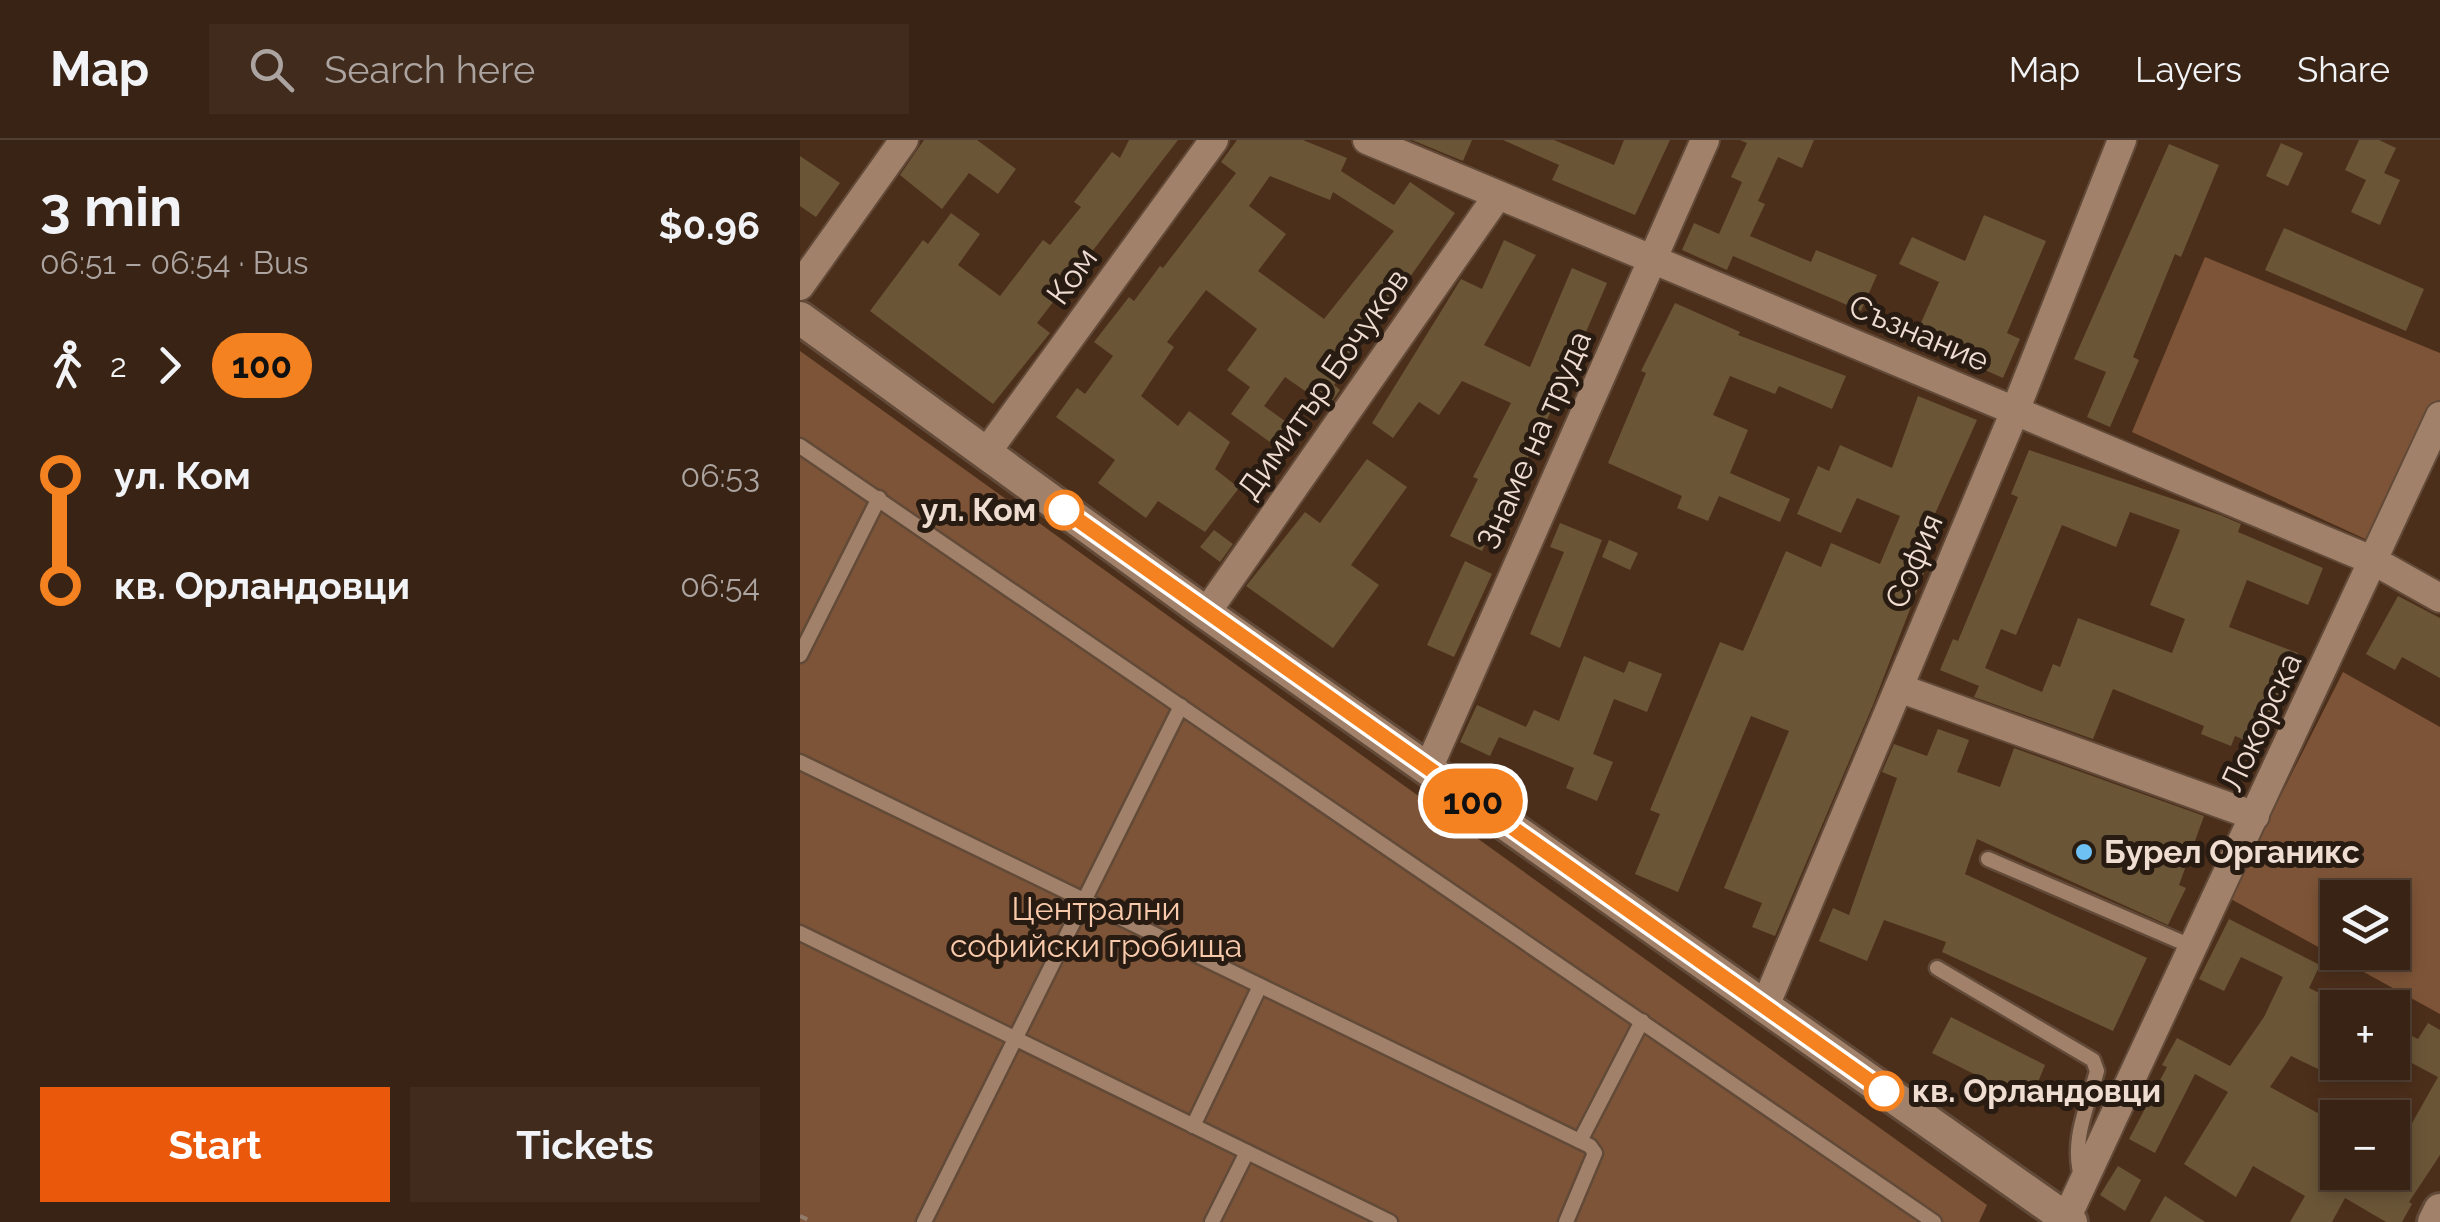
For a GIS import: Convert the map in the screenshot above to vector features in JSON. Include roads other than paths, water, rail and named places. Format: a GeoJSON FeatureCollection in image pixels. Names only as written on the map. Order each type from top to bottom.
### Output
{"type":"FeatureCollection","features":[{"type":"Feature","properties":{"kind":"street"},"geometry":{"type":"LineString","coordinates":[[800,286],[904,140]]}},
{"type":"Feature","properties":{"kind":"street","name":"Ком"},"geometry":{"type":"LineString","coordinates":[[986,453],[1214,140]]}},
{"type":"Feature","properties":{"kind":"street","name":"Съзнание"},"geometry":{"type":"LineString","coordinates":[[1367,140],[2374,561],[2440,598]]}},
{"type":"Feature","properties":{"kind":"street","name":"Знаме на труда"},"geometry":{"type":"LineString","coordinates":[[1428,769],[1705,140]]}},
{"type":"Feature","properties":{"kind":"street","name":"София"},"geometry":{"type":"LineString","coordinates":[[1765,1006],[2016,411],[2122,140]]}},
{"type":"Feature","properties":{"kind":"street","name":"Димитър Бочуков"},"geometry":{"type":"LineString","coordinates":[[1206,613],[1498,195]]}},
{"type":"Feature","properties":{"kind":"street"},"geometry":{"type":"LineString","coordinates":[[800,318],[1206,613],[2068,1221]]}},
{"type":"Feature","properties":{"kind":"street","name":"Локорска"},"geometry":{"type":"LineString","coordinates":[[2068,1221],[2440,416]]}},
{"type":"Feature","properties":{"kind":"street"},"geometry":{"type":"LineString","coordinates":[[1898,688],[2255,816]]}},
{"type":"Feature","properties":{"kind":"street"},"geometry":{"type":"LineString","coordinates":[[2434,1222],[2440,1210]]}},
{"type":"Feature","properties":{"kind":"lane"},"geometry":{"type":"LineString","coordinates":[[800,446],[1934,1222]]}},
{"type":"Feature","properties":{"kind":"lane"},"geometry":{"type":"LineString","coordinates":[[800,655],[878,498]]}},
{"type":"Feature","properties":{"kind":"lane"},"geometry":{"type":"LineString","coordinates":[[924,1222],[1182,706]]}},
{"type":"Feature","properties":{"kind":"lane"},"geometry":{"type":"LineString","coordinates":[[800,762],[1580,1141],[1595,1153],[1593,1165],[1566,1222]]}},
{"type":"Feature","properties":{"kind":"lane"},"geometry":{"type":"LineString","coordinates":[[1988,859],[2193,947]]}},
{"type":"Feature","properties":{"kind":"lane"},"geometry":{"type":"LineString","coordinates":[[800,933],[1390,1222]]}},
{"type":"Feature","properties":{"kind":"lane"},"geometry":{"type":"LineString","coordinates":[[1937,968],[2093,1060],[2097,1071],[2077,1145],[2076,1162],[2083,1183]]}},
{"type":"Feature","properties":{"kind":"lane"},"geometry":{"type":"LineString","coordinates":[[1194,1126],[1260,986]]}},
{"type":"Feature","properties":{"kind":"lane"},"geometry":{"type":"LineString","coordinates":[[1580,1141],[1642,1022]]}},
{"type":"Feature","properties":{"kind":"lane"},"geometry":{"type":"LineString","coordinates":[[1212,1222],[1247,1152]]}},
{"type":"Feature","properties":{"kind":"place","name":"ул. Ком"},"geometry":{"type":"Point","coordinates":[1064,510]}},
{"type":"Feature","properties":{"kind":"place","name":"Бурел Органикс"},"geometry":{"type":"Point","coordinates":[2084,852]}},
{"type":"Feature","properties":{"kind":"place","name":"кв. Орландовци"},"geometry":{"type":"Point","coordinates":[1884,1091]}},
{"type":"Feature","properties":{"kind":"park label","name":"Централни софийски гробища"},"geometry":{"type":"Point","coordinates":[1096,928]}}]}
